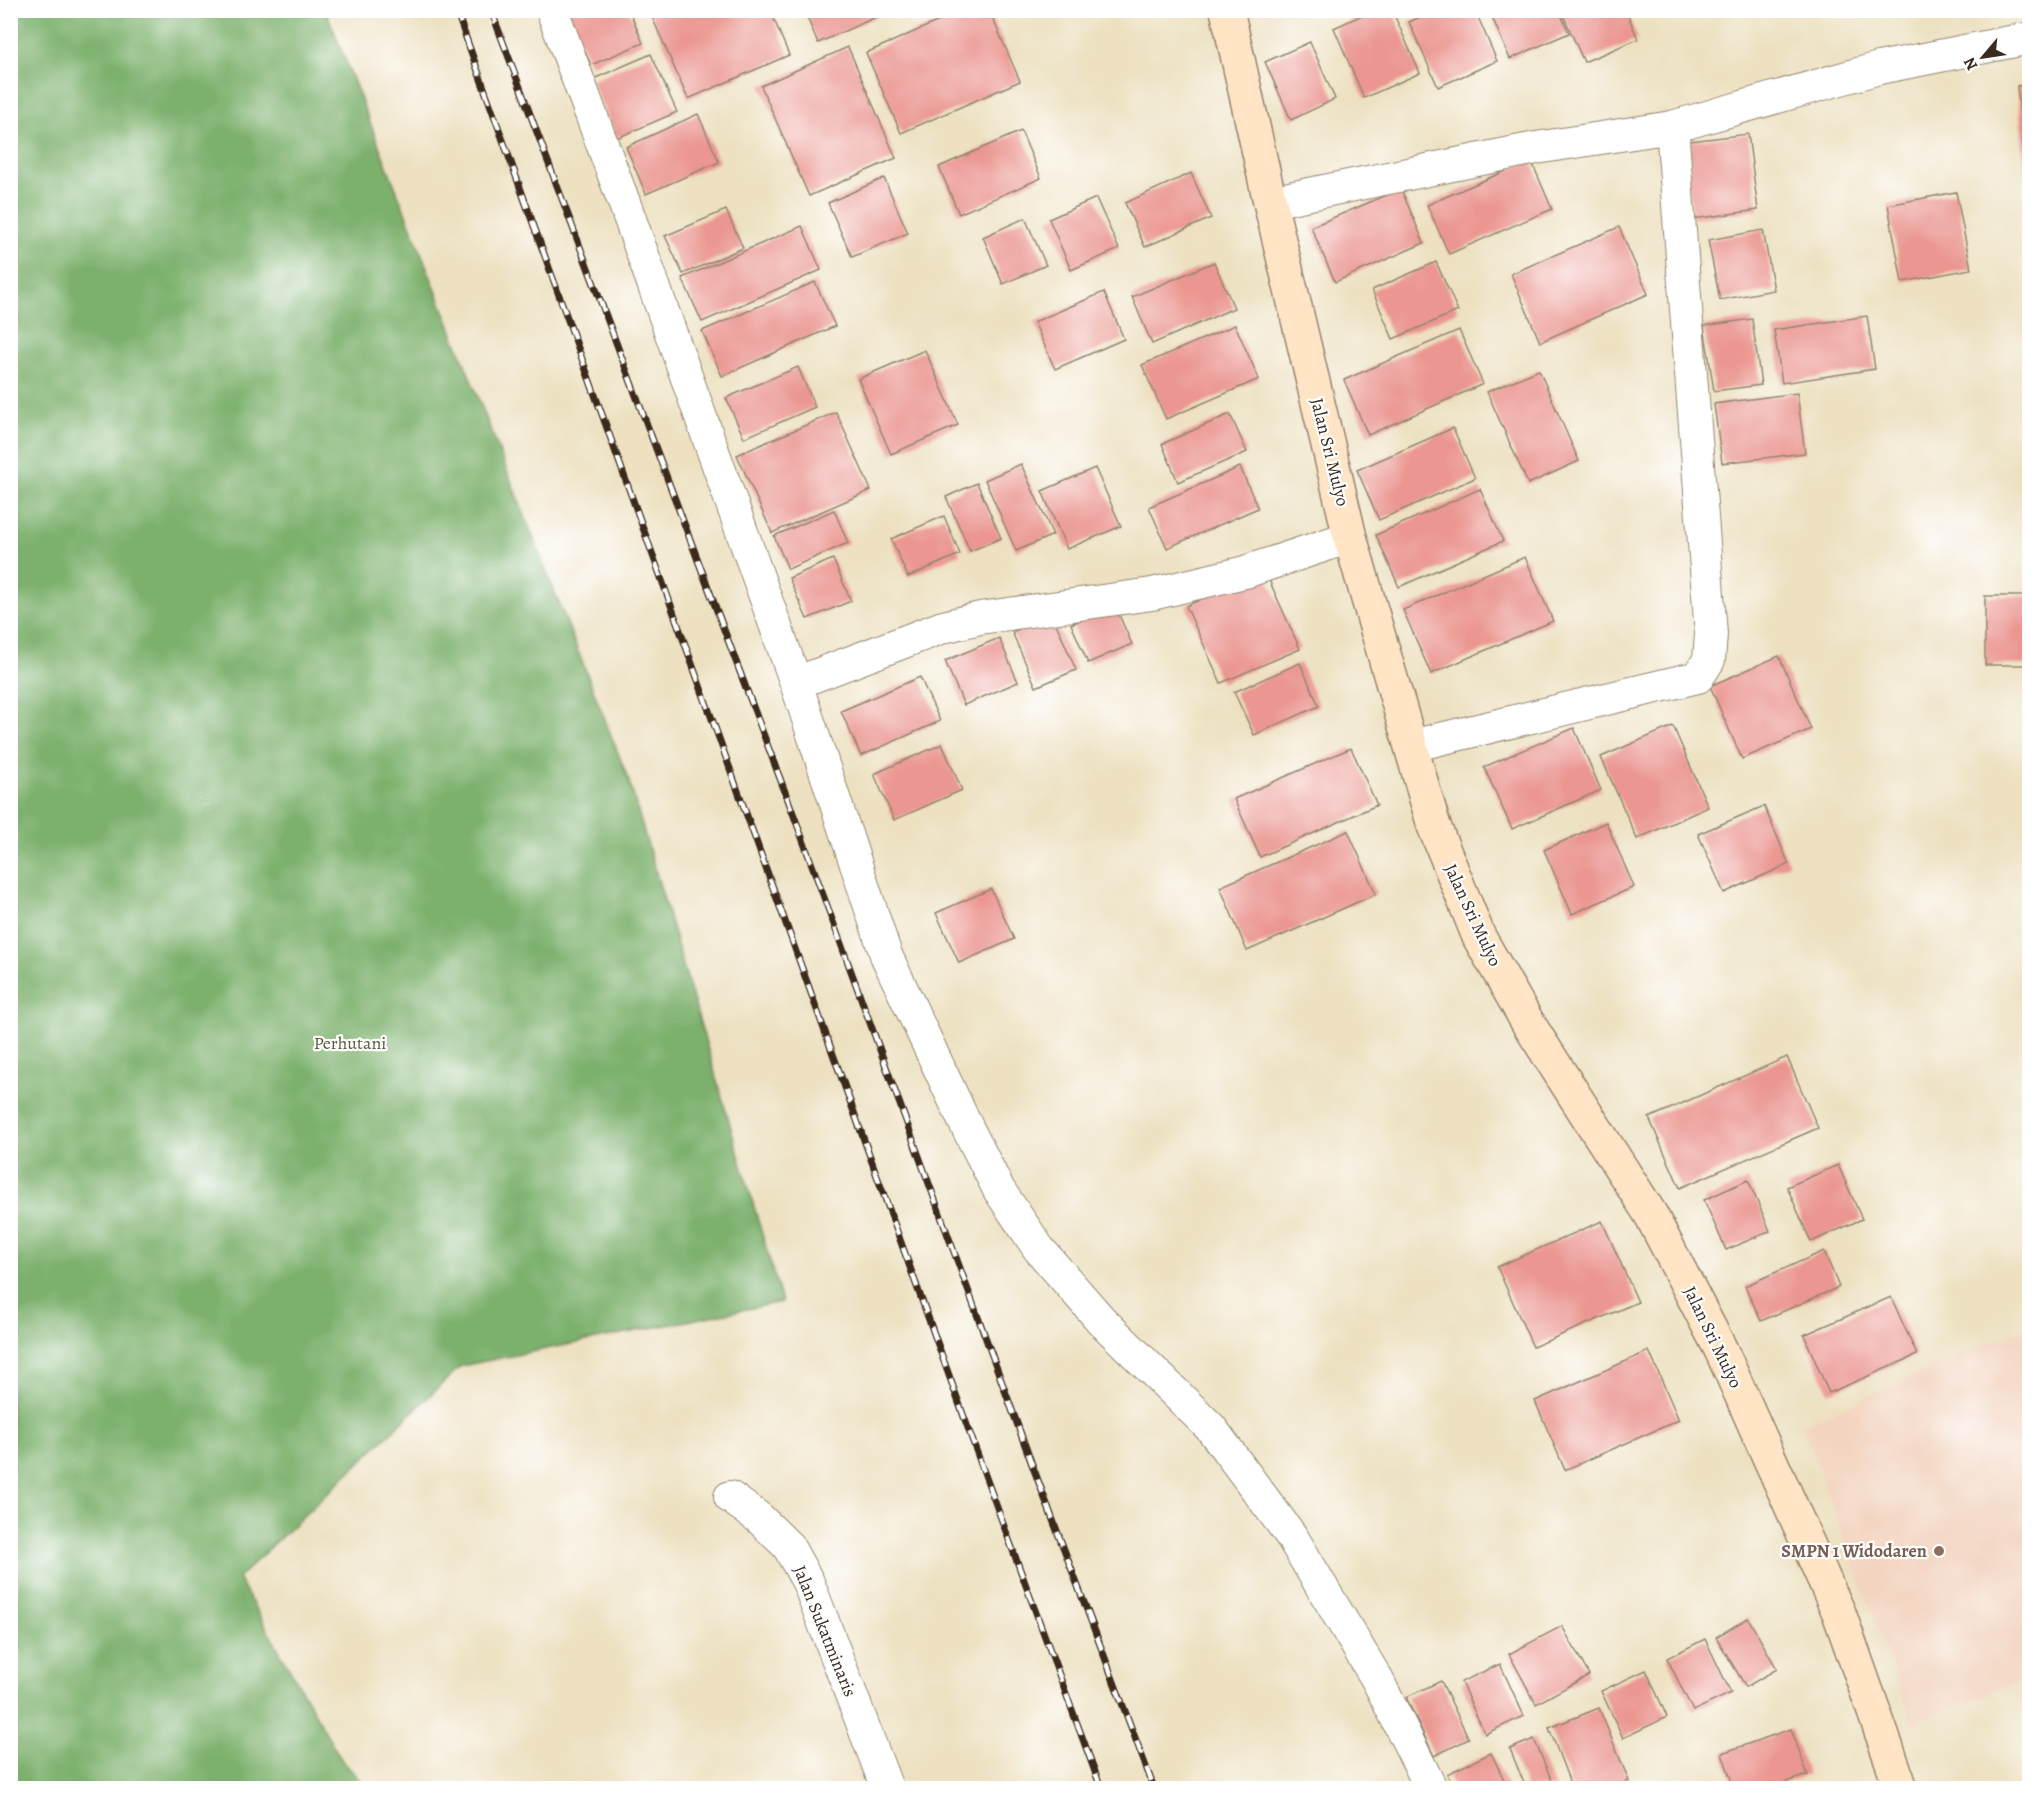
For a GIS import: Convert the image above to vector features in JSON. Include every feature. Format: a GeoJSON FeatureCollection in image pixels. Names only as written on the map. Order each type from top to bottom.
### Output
{"type":"FeatureCollection","features":[{"type":"Feature","properties":{"kind":"main road","name":"Jalan Sri Mulyo"},"geometry":{"type":"LineString","coordinates":[[1227,10],[1350,537],[1434,826],[1479,937],[1528,1023],[1651,1215],[1721,1350],[1839,1613],[1901,1788]]}},
{"type":"Feature","properties":{"kind":"street"},"geometry":{"type":"LineString","coordinates":[[552,10],[625,205],[796,683],[886,955],[999,1190],[1039,1249],[1093,1311],[1211,1428],[1292,1537],[1378,1681],[1431,1788]]}},
{"type":"Feature","properties":{"kind":"street"},"geometry":{"type":"LineString","coordinates":[[1270,202],[1536,148],[1672,127],[1879,68],[2030,38]]}},
{"type":"Feature","properties":{"kind":"street"},"geometry":{"type":"LineString","coordinates":[[1411,746],[1698,677],[1709,660],[1711,634],[1672,127]]}},
{"type":"Feature","properties":{"kind":"street"},"geometry":{"type":"LineString","coordinates":[[796,683],[943,627],[980,618],[1164,591],[1245,572],[1350,537]]}},
{"type":"Feature","properties":{"kind":"street","name":"Jalan Sukatminaris"},"geometry":{"type":"LineString","coordinates":[[730,1497],[759,1518],[788,1546],[808,1582],[887,1788]]}},
{"type":"Feature","properties":{"kind":"shaded area","name":"SMPN 1 Widodaren"},"geometry":{"type":"Polygon","coordinates":[[[2029,1326],[2029,1677],[1913,1723],[1802,1425],[2029,1326]]]}},
{"type":"Feature","properties":{"kind":"green space","name":"Perhutani"},"geometry":{"type":"Polygon","coordinates":[[[11,10],[326,11],[629,781],[782,1302],[461,1366],[238,1578],[341,1759],[367,1788],[11,1788],[11,10]]]}},
{"type":"Feature","properties":{"kind":"building"},"geometry":{"type":"Polygon","coordinates":[[[566,10],[629,10],[643,43],[591,65],[566,10]]]}},
{"type":"Feature","properties":{"kind":"building"},"geometry":{"type":"Polygon","coordinates":[[[649,10],[770,10],[789,55],[688,99],[649,10]]]}},
{"type":"Feature","properties":{"kind":"building"},"geometry":{"type":"Polygon","coordinates":[[[804,10],[884,10],[885,13],[818,43],[804,10]]]}},
{"type":"Feature","properties":{"kind":"building"},"geometry":{"type":"Polygon","coordinates":[[[964,10],[989,10],[1020,81],[901,133],[866,53],[964,10]]]}},
{"type":"Feature","properties":{"kind":"building"},"geometry":{"type":"Polygon","coordinates":[[[1373,10],[1392,10],[1420,73],[1364,98],[1334,28],[1373,10]]]}},
{"type":"Feature","properties":{"kind":"building"},"geometry":{"type":"Polygon","coordinates":[[[1436,10],[1475,10],[1497,61],[1438,87],[1409,22],[1436,10]]]}},
{"type":"Feature","properties":{"kind":"building"},"geometry":{"type":"Polygon","coordinates":[[[1489,10],[1559,10],[1569,33],[1510,59],[1489,10]]]}},
{"type":"Feature","properties":{"kind":"building"},"geometry":{"type":"Polygon","coordinates":[[[1561,10],[1626,10],[1638,39],[1584,62],[1561,10]]]}},
{"type":"Feature","properties":{"kind":"building"},"geometry":{"type":"Polygon","coordinates":[[[1310,42],[1335,99],[1291,120],[1265,62],[1310,42]]]}},
{"type":"Feature","properties":{"kind":"building"},"geometry":{"type":"Polygon","coordinates":[[[848,47],[896,158],[809,196],[761,86],[848,47]]]}},
{"type":"Feature","properties":{"kind":"building"},"geometry":{"type":"Polygon","coordinates":[[[651,54],[677,112],[617,138],[591,80],[651,54]]]}},
{"type":"Feature","properties":{"kind":"building"},"geometry":{"type":"Polygon","coordinates":[[[2030,85],[2030,194],[2028,195],[2017,86],[2030,85]]]}},
{"type":"Feature","properties":{"kind":"building"},"geometry":{"type":"Polygon","coordinates":[[[698,114],[719,162],[646,194],[626,147],[698,114]]]}},
{"type":"Feature","properties":{"kind":"building"},"geometry":{"type":"Polygon","coordinates":[[[1021,131],[1041,178],[959,214],[939,167],[1021,131]]]}},
{"type":"Feature","properties":{"kind":"building"},"geometry":{"type":"Polygon","coordinates":[[[1748,134],[1758,210],[1693,219],[1682,142],[1748,134]]]}},
{"type":"Feature","properties":{"kind":"building"},"geometry":{"type":"Polygon","coordinates":[[[1531,160],[1552,209],[1449,254],[1427,205],[1531,160]]]}},
{"type":"Feature","properties":{"kind":"building"},"geometry":{"type":"Polygon","coordinates":[[[1191,173],[1211,218],[1145,247],[1125,203],[1191,173]]]}},
{"type":"Feature","properties":{"kind":"building"},"geometry":{"type":"Polygon","coordinates":[[[884,178],[908,233],[852,257],[828,203],[884,178]]]}},
{"type":"Feature","properties":{"kind":"building"},"geometry":{"type":"Polygon","coordinates":[[[1401,189],[1424,243],[1335,282],[1311,227],[1401,189]]]}},
{"type":"Feature","properties":{"kind":"building"},"geometry":{"type":"Polygon","coordinates":[[[1956,192],[1971,269],[1902,282],[1888,205],[1956,192]]]}},
{"type":"Feature","properties":{"kind":"building"},"geometry":{"type":"Polygon","coordinates":[[[1096,198],[1119,249],[1071,270],[1049,219],[1096,198]]]}},
{"type":"Feature","properties":{"kind":"building"},"geometry":{"type":"Polygon","coordinates":[[[726,210],[743,248],[683,274],[665,236],[726,210]]]}},
{"type":"Feature","properties":{"kind":"building"},"geometry":{"type":"Polygon","coordinates":[[[1025,218],[1046,265],[1003,284],[983,237],[1025,218]]]}},
{"type":"Feature","properties":{"kind":"building"},"geometry":{"type":"Polygon","coordinates":[[[802,226],[821,270],[702,322],[682,278],[802,226]]]}},
{"type":"Feature","properties":{"kind":"building"},"geometry":{"type":"Polygon","coordinates":[[[1619,227],[1648,294],[1540,342],[1511,274],[1619,227]]]}},
{"type":"Feature","properties":{"kind":"building"},"geometry":{"type":"Polygon","coordinates":[[[1763,230],[1774,290],[1720,300],[1708,240],[1763,230]]]}},
{"type":"Feature","properties":{"kind":"building"},"geometry":{"type":"Polygon","coordinates":[[[1214,262],[1234,308],[1152,344],[1132,297],[1214,262]]]}},
{"type":"Feature","properties":{"kind":"building"},"geometry":{"type":"Polygon","coordinates":[[[1436,262],[1458,311],[1393,339],[1372,290],[1436,262]]]}},
{"type":"Feature","properties":{"kind":"building"},"geometry":{"type":"Polygon","coordinates":[[[815,282],[835,326],[722,376],[702,331],[815,282]]]}},
{"type":"Feature","properties":{"kind":"building"},"geometry":{"type":"Polygon","coordinates":[[[1104,292],[1124,339],[1055,369],[1034,322],[1104,292]]]}},
{"type":"Feature","properties":{"kind":"building"},"geometry":{"type":"Polygon","coordinates":[[[1867,316],[1875,369],[1782,383],[1774,330],[1867,316]]]}},
{"type":"Feature","properties":{"kind":"building"},"geometry":{"type":"Polygon","coordinates":[[[1752,319],[1761,385],[1714,391],[1704,326],[1752,319]]]}},
{"type":"Feature","properties":{"kind":"building"},"geometry":{"type":"Polygon","coordinates":[[[1235,325],[1259,379],[1166,419],[1142,365],[1235,325]]]}},
{"type":"Feature","properties":{"kind":"building"},"geometry":{"type":"Polygon","coordinates":[[[1459,330],[1483,384],[1368,435],[1344,380],[1459,330]]]}},
{"type":"Feature","properties":{"kind":"building"},"geometry":{"type":"Polygon","coordinates":[[[925,350],[958,425],[891,454],[858,379],[925,350]]]}},
{"type":"Feature","properties":{"kind":"building"},"geometry":{"type":"Polygon","coordinates":[[[798,367],[815,407],[744,438],[726,398],[798,367]]]}},
{"type":"Feature","properties":{"kind":"building"},"geometry":{"type":"Polygon","coordinates":[[[1539,370],[1579,461],[1528,484],[1487,392],[1539,370]]]}},
{"type":"Feature","properties":{"kind":"building"},"geometry":{"type":"Polygon","coordinates":[[[1797,393],[1805,453],[1722,463],[1714,404],[1797,393]]]}},
{"type":"Feature","properties":{"kind":"building"},"geometry":{"type":"Polygon","coordinates":[[[836,412],[871,490],[772,533],[737,455],[836,412]]]}},
{"type":"Feature","properties":{"kind":"building"},"geometry":{"type":"Polygon","coordinates":[[[1230,414],[1247,452],[1178,482],[1162,444],[1230,414]]]}},
{"type":"Feature","properties":{"kind":"building"},"geometry":{"type":"Polygon","coordinates":[[[1453,428],[1475,478],[1379,520],[1357,470],[1453,428]]]}},
{"type":"Feature","properties":{"kind":"building"},"geometry":{"type":"Polygon","coordinates":[[[1021,464],[1053,535],[1016,551],[985,480],[1021,464]]]}},
{"type":"Feature","properties":{"kind":"building"},"geometry":{"type":"Polygon","coordinates":[[[1240,467],[1258,508],[1167,548],[1149,507],[1240,467]]]}},
{"type":"Feature","properties":{"kind":"building"},"geometry":{"type":"Polygon","coordinates":[[[1095,468],[1121,526],[1067,549],[1042,491],[1095,468]]]}},
{"type":"Feature","properties":{"kind":"building"},"geometry":{"type":"Polygon","coordinates":[[[977,483],[1001,538],[970,551],[946,497],[977,483]]]}},
{"type":"Feature","properties":{"kind":"building"},"geometry":{"type":"Polygon","coordinates":[[[1480,489],[1503,541],[1399,587],[1376,535],[1480,489]]]}},
{"type":"Feature","properties":{"kind":"building"},"geometry":{"type":"Polygon","coordinates":[[[834,510],[848,543],[788,569],[774,536],[834,510]]]}},
{"type":"Feature","properties":{"kind":"building"},"geometry":{"type":"Polygon","coordinates":[[[944,516],[960,554],[908,577],[891,539],[944,516]]]}},
{"type":"Feature","properties":{"kind":"building"},"geometry":{"type":"Polygon","coordinates":[[[1525,557],[1553,621],[1431,674],[1403,610],[1525,557]]]}},
{"type":"Feature","properties":{"kind":"building"},"geometry":{"type":"Polygon","coordinates":[[[833,559],[851,601],[807,619],[789,578],[833,559]]]}},
{"type":"Feature","properties":{"kind":"building"},"geometry":{"type":"Polygon","coordinates":[[[1265,571],[1300,649],[1221,683],[1186,606],[1265,571]]]}},
{"type":"Feature","properties":{"kind":"building"},"geometry":{"type":"Polygon","coordinates":[[[1985,596],[2030,596],[2030,665],[1985,665],[1985,596]]]}},
{"type":"Feature","properties":{"kind":"building"},"geometry":{"type":"Polygon","coordinates":[[[1115,606],[1132,644],[1088,663],[1071,624],[1115,606]]]}},
{"type":"Feature","properties":{"kind":"building"},"geometry":{"type":"Polygon","coordinates":[[[1052,614],[1076,670],[1036,687],[1012,632],[1052,614]]]}},
{"type":"Feature","properties":{"kind":"building"},"geometry":{"type":"Polygon","coordinates":[[[999,638],[1018,682],[964,705],[945,661],[999,638]]]}},
{"type":"Feature","properties":{"kind":"building"},"geometry":{"type":"Polygon","coordinates":[[[1779,656],[1811,729],[1742,759],[1710,686],[1779,656]]]}},
{"type":"Feature","properties":{"kind":"building"},"geometry":{"type":"Polygon","coordinates":[[[1300,663],[1319,706],[1254,735],[1234,692],[1300,663]]]}},
{"type":"Feature","properties":{"kind":"building"},"geometry":{"type":"Polygon","coordinates":[[[920,677],[940,721],[861,756],[841,711],[920,677]]]}},
{"type":"Feature","properties":{"kind":"building"},"geometry":{"type":"Polygon","coordinates":[[[1673,726],[1708,807],[1637,839],[1601,757],[1673,726]]]}},
{"type":"Feature","properties":{"kind":"building"},"geometry":{"type":"Polygon","coordinates":[[[1574,728],[1601,790],[1512,829],[1484,767],[1574,728]]]}},
{"type":"Feature","properties":{"kind":"building"},"geometry":{"type":"Polygon","coordinates":[[[942,744],[962,790],[894,820],[874,774],[942,744]]]}},
{"type":"Feature","properties":{"kind":"building"},"geometry":{"type":"Polygon","coordinates":[[[1351,748],[1377,805],[1260,857],[1234,799],[1351,748]]]}},
{"type":"Feature","properties":{"kind":"building"},"geometry":{"type":"Polygon","coordinates":[[[1764,806],[1789,864],[1724,893],[1698,834],[1764,806]]]}},
{"type":"Feature","properties":{"kind":"building"},"geometry":{"type":"Polygon","coordinates":[[[1606,822],[1634,887],[1572,914],[1544,850],[1606,822]]]}},
{"type":"Feature","properties":{"kind":"building"},"geometry":{"type":"Polygon","coordinates":[[[1348,831],[1376,894],[1247,951],[1220,887],[1348,831]]]}},
{"type":"Feature","properties":{"kind":"building"},"geometry":{"type":"Polygon","coordinates":[[[991,889],[1014,939],[959,963],[936,913],[991,889]]]}},
{"type":"Feature","properties":{"kind":"building"},"geometry":{"type":"Polygon","coordinates":[[[1787,1057],[1818,1128],[1680,1188],[1649,1118],[1787,1057]]]}},
{"type":"Feature","properties":{"kind":"building"},"geometry":{"type":"Polygon","coordinates":[[[1838,1165],[1862,1219],[1811,1242],[1787,1187],[1838,1165]]]}},
{"type":"Feature","properties":{"kind":"building"},"geometry":{"type":"Polygon","coordinates":[[[1748,1180],[1770,1231],[1726,1250],[1704,1200],[1748,1180]]]}},
{"type":"Feature","properties":{"kind":"building"},"geometry":{"type":"Polygon","coordinates":[[[1602,1221],[1638,1302],[1533,1347],[1497,1267],[1602,1221]]]}},
{"type":"Feature","properties":{"kind":"building"},"geometry":{"type":"Polygon","coordinates":[[[1824,1251],[1839,1287],[1761,1321],[1745,1286],[1824,1251]]]}},
{"type":"Feature","properties":{"kind":"building"},"geometry":{"type":"Polygon","coordinates":[[[1891,1297],[1917,1355],[1829,1393],[1804,1335],[1891,1297]]]}},
{"type":"Feature","properties":{"kind":"building"},"geometry":{"type":"Polygon","coordinates":[[[1649,1351],[1679,1420],[1565,1470],[1535,1401],[1649,1351]]]}},
{"type":"Feature","properties":{"kind":"building"},"geometry":{"type":"Polygon","coordinates":[[[1748,1618],[1777,1669],[1746,1687],[1716,1637],[1748,1618]]]}},
{"type":"Feature","properties":{"kind":"building"},"geometry":{"type":"Polygon","coordinates":[[[1562,1626],[1589,1675],[1536,1704],[1509,1654],[1562,1626]]]}},
{"type":"Feature","properties":{"kind":"building"},"geometry":{"type":"Polygon","coordinates":[[[1705,1639],[1731,1693],[1693,1711],[1667,1658],[1705,1639]]]}},
{"type":"Feature","properties":{"kind":"building"},"geometry":{"type":"Polygon","coordinates":[[[1500,1664],[1524,1716],[1485,1734],[1461,1682],[1500,1664]]]}},
{"type":"Feature","properties":{"kind":"building"},"geometry":{"type":"Polygon","coordinates":[[[1646,1670],[1667,1717],[1623,1738],[1601,1691],[1646,1670]]]}},
{"type":"Feature","properties":{"kind":"building"},"geometry":{"type":"Polygon","coordinates":[[[1441,1681],[1469,1739],[1434,1756],[1406,1697],[1441,1681]]]}},
{"type":"Feature","properties":{"kind":"building"},"geometry":{"type":"Polygon","coordinates":[[[1599,1708],[1629,1781],[1610,1788],[1572,1788],[1549,1728],[1599,1708]]]}},
{"type":"Feature","properties":{"kind":"building"},"geometry":{"type":"Polygon","coordinates":[[[1791,1729],[1808,1775],[1769,1788],[1734,1788],[1722,1753],[1791,1729]]]}},
{"type":"Feature","properties":{"kind":"building"},"geometry":{"type":"Polygon","coordinates":[[[1534,1739],[1555,1788],[1526,1788],[1510,1749],[1534,1739]]]}},
{"type":"Feature","properties":{"kind":"building"},"geometry":{"type":"Polygon","coordinates":[[[1491,1753],[1508,1788],[1454,1788],[1447,1774],[1491,1753]]]}},
{"type":"Feature","properties":{"kind":"railway"},"geometry":{"type":"LineString","coordinates":[[456,10],[985,1475],[1101,1788]]}},
{"type":"Feature","properties":{"kind":"railway"},"geometry":{"type":"LineString","coordinates":[[491,10],[793,813],[1033,1467],[1154,1788]]}},
{"type":"Feature","properties":{"kind":"place","name":"SMPN 1 Widodaren"},"geometry":{"type":"Point","coordinates":[1939,1551]}}]}
